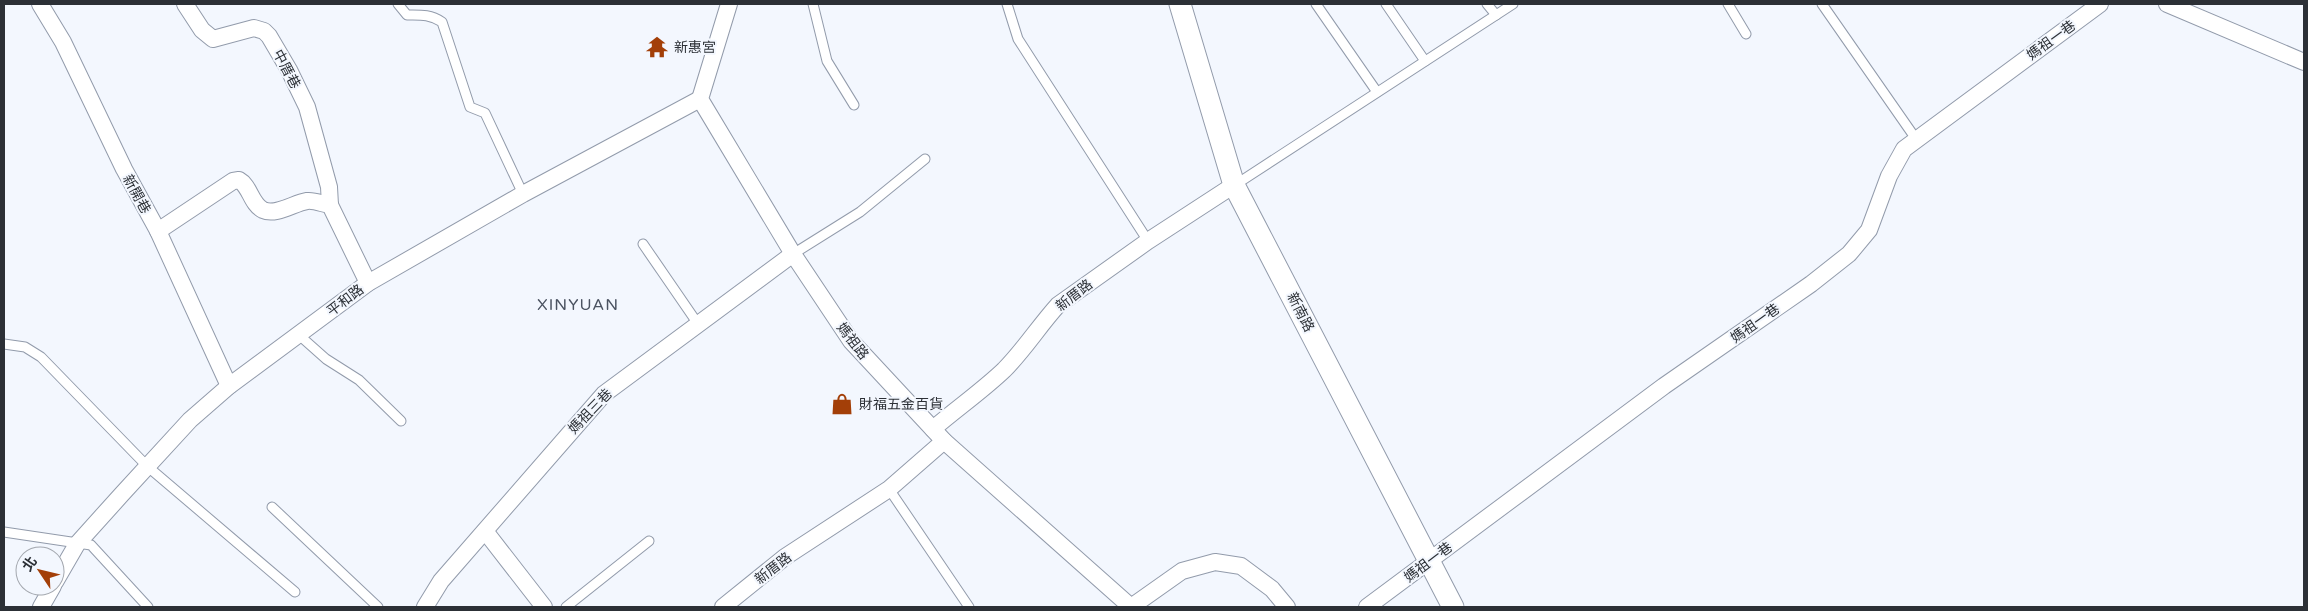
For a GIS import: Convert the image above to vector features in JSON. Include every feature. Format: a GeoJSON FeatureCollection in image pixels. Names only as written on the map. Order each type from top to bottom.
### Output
{"type":"FeatureCollection","features":[{"type":"Feature","properties":{"kind":"street","name":"新開巷"},"geometry":{"type":"LineString","coordinates":[[40,4],[63,42],[124,169],[158,231],[230,386]]}},
{"type":"Feature","properties":{"kind":"street","name":"中厝巷"},"geometry":{"type":"LineString","coordinates":[[184,4],[202,30],[213,39],[254,28],[264,31],[269,36],[289,70],[306,107],[328,187],[330,205],[368,283]]}},
{"type":"Feature","properties":{"kind":"street"},"geometry":{"type":"LineString","coordinates":[[700,99],[729,4]]}},
{"type":"Feature","properties":{"kind":"street","name":"新南路"},"geometry":{"type":"LineString","coordinates":[[1180,4],[1234,185],[1453,607]]}},
{"type":"Feature","properties":{"kind":"street","name":"媽祖一巷"},"geometry":{"type":"LineString","coordinates":[[1367,607],[1664,386],[1811,284],[1849,254],[1869,230],[1889,176],[1904,149],[2100,4]]}},
{"type":"Feature","properties":{"kind":"street"},"geometry":{"type":"LineString","coordinates":[[2167,4],[2304,62]]}},
{"type":"Feature","properties":{"kind":"street","name":"平和路"},"geometry":{"type":"LineString","coordinates":[[65,565],[77,544],[190,420],[230,386],[368,283],[523,194],[700,99]]}},
{"type":"Feature","properties":{"kind":"street","name":"媽祖路"},"geometry":{"type":"LineString","coordinates":[[700,99],[793,254],[850,341],[944,441],[1131,607]]}},
{"type":"Feature","properties":{"kind":"street"},"geometry":{"type":"LineString","coordinates":[[158,231],[233,181],[239,180],[244,182],[258,207],[263,210],[272,211],[309,201],[330,205]]}},
{"type":"Feature","properties":{"kind":"street","name":"新厝路"},"geometry":{"type":"LineString","coordinates":[[933,429],[1003,370],[1034,337],[1058,305],[1148,241],[1234,185]]}},
{"type":"Feature","properties":{"kind":"street","name":"媽祖三巷"},"geometry":{"type":"LineString","coordinates":[[425,607],[441,580],[550,453],[604,394],[793,254]]}},
{"type":"Feature","properties":{"kind":"street","name":"新厝路"},"geometry":{"type":"LineString","coordinates":[[723,607],[785,557],[889,489],[944,441]]}},
{"type":"Feature","properties":{"kind":"street"},"geometry":{"type":"LineString","coordinates":[[485,531],[544,607]]}},
{"type":"Feature","properties":{"kind":"street"},"geometry":{"type":"LineString","coordinates":[[1131,607],[1182,571],[1215,562],[1240,566],[1272,589],[1287,607]]}},
{"type":"Feature","properties":{"kind":"street"},"geometry":{"type":"LineString","coordinates":[[40,607],[47,596]]}},
{"type":"Feature","properties":{"kind":"lane"},"geometry":{"type":"LineString","coordinates":[[398,4],[406,15],[426,15],[435,17],[442,22],[470,107],[485,114],[523,194]]}},
{"type":"Feature","properties":{"kind":"lane"},"geometry":{"type":"LineString","coordinates":[[813,4],[827,61],[854,105]]}},
{"type":"Feature","properties":{"kind":"lane"},"geometry":{"type":"LineString","coordinates":[[1007,4],[1018,39],[1148,241]]}},
{"type":"Feature","properties":{"kind":"lane"},"geometry":{"type":"LineString","coordinates":[[1316,4],[1377,92]]}},
{"type":"Feature","properties":{"kind":"lane"},"geometry":{"type":"LineString","coordinates":[[1386,4],[1425,61]]}},
{"type":"Feature","properties":{"kind":"lane"},"geometry":{"type":"LineString","coordinates":[[1487,4],[1496,15]]}},
{"type":"Feature","properties":{"kind":"lane"},"geometry":{"type":"LineString","coordinates":[[1234,185],[1513,4]]}},
{"type":"Feature","properties":{"kind":"lane"},"geometry":{"type":"LineString","coordinates":[[1728,4],[1746,34]]}},
{"type":"Feature","properties":{"kind":"lane"},"geometry":{"type":"LineString","coordinates":[[1822,4],[1916,139]]}},
{"type":"Feature","properties":{"kind":"lane"},"geometry":{"type":"LineString","coordinates":[[793,254],[860,212],[925,159]]}},
{"type":"Feature","properties":{"kind":"lane"},"geometry":{"type":"LineString","coordinates":[[643,244],[698,324]]}},
{"type":"Feature","properties":{"kind":"lane"},"geometry":{"type":"LineString","coordinates":[[299,335],[326,358],[359,380],[401,421]]}},
{"type":"Feature","properties":{"kind":"lane"},"geometry":{"type":"LineString","coordinates":[[4,344],[25,347],[41,357],[147,466],[295,592]]}},
{"type":"Feature","properties":{"kind":"lane"},"geometry":{"type":"LineString","coordinates":[[889,489],[969,607]]}},
{"type":"Feature","properties":{"kind":"lane"},"geometry":{"type":"LineString","coordinates":[[272,507],[378,607]]}},
{"type":"Feature","properties":{"kind":"lane"},"geometry":{"type":"LineString","coordinates":[[4,532],[91,545],[148,607]]}},
{"type":"Feature","properties":{"kind":"lane"},"geometry":{"type":"LineString","coordinates":[[566,607],[649,541]]}},
{"type":"Feature","properties":{"kind":"place","name":"新惠宮"},"geometry":{"type":"Point","coordinates":[657,47]}},
{"type":"Feature","properties":{"kind":"place","name":"財福五金百貨"},"geometry":{"type":"Point","coordinates":[842,404]}},
{"type":"Feature","properties":{"kind":"district","name":"XINYUAN"},"geometry":{"type":"Point","coordinates":[578,304]}}]}
